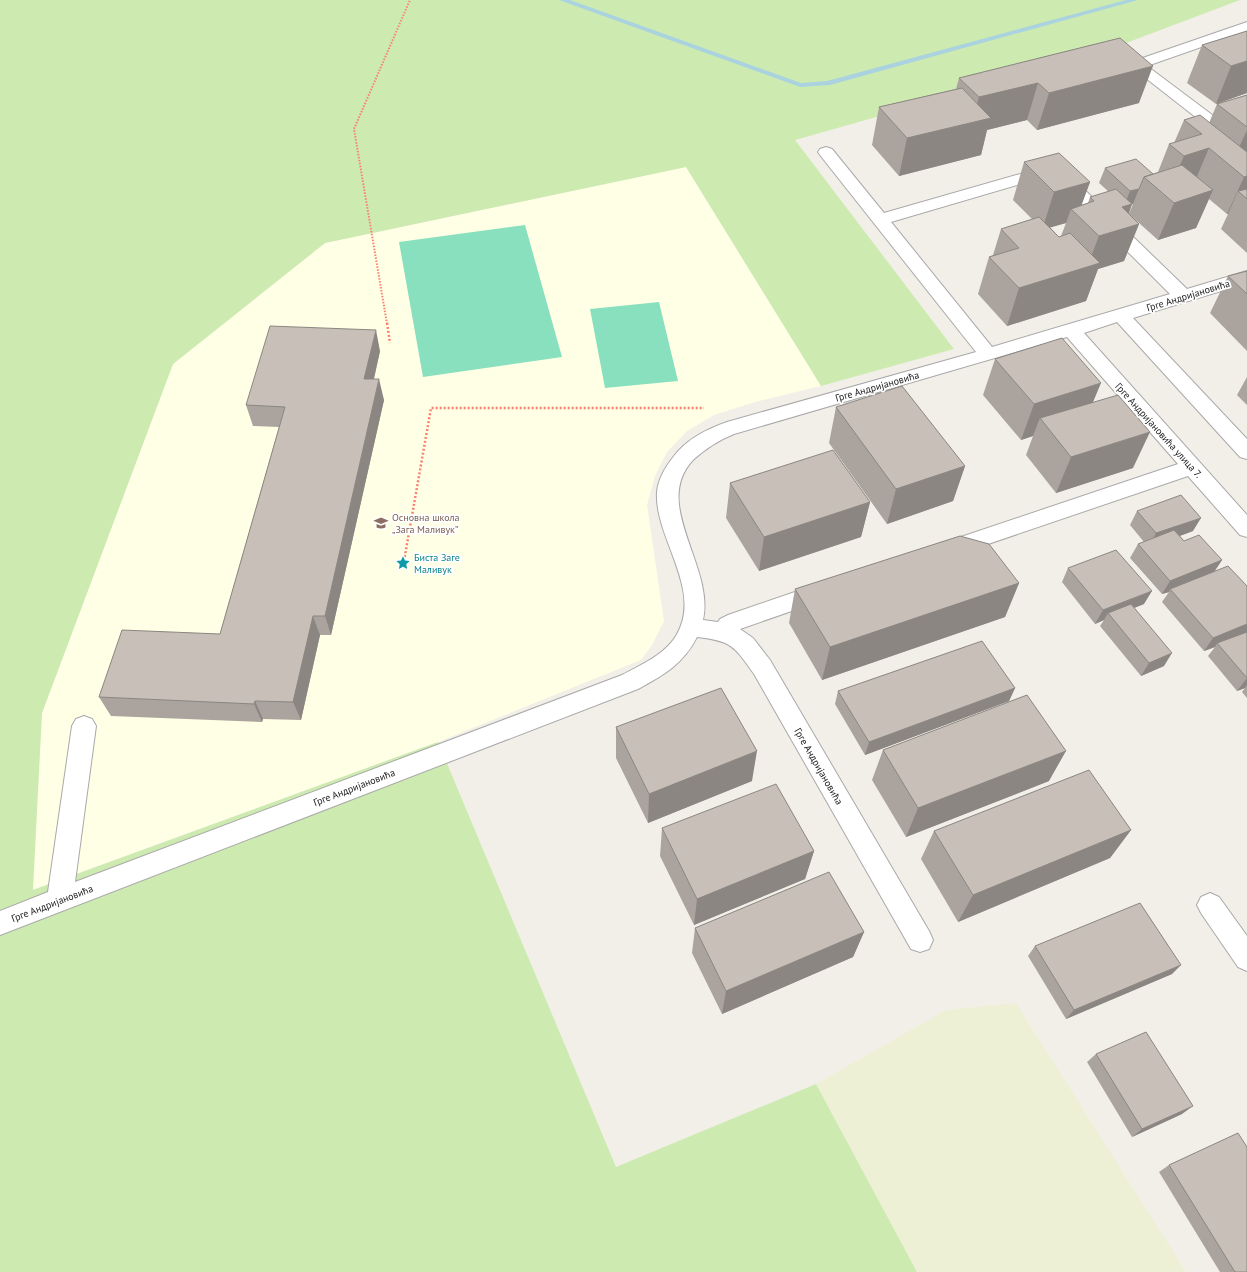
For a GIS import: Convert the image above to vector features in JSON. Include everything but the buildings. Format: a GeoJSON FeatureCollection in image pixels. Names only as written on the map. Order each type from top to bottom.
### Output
{"type":"FeatureCollection","features":[{"type":"Feature","properties":{"kind":"street"},"geometry":{"type":"LineString","coordinates":[[1213,123],[1136,65],[1247,26]]}},
{"type":"Feature","properties":{"kind":"street"},"geometry":{"type":"LineString","coordinates":[[826,152],[988,355]]}},
{"type":"Feature","properties":{"kind":"street"},"geometry":{"type":"LineString","coordinates":[[880,220],[1054,169],[1184,297]]}},
{"type":"Feature","properties":{"kind":"street","name":"Грге Андријановића"},"geometry":{"type":"LineString","coordinates":[[0,923],[630,682],[662,665],[683,643],[690,627],[695,609],[694,592],[670,513],[667,489],[678,466],[694,448],[709,438],[734,427],[988,355],[1247,277]]}},
{"type":"Feature","properties":{"kind":"street"},"geometry":{"type":"LineString","coordinates":[[1120,315],[1247,452]]}},
{"type":"Feature","properties":{"kind":"street","name":"Грге Андријановића улица 7."},"geometry":{"type":"LineString","coordinates":[[1071,330],[1247,529]]}},
{"type":"Feature","properties":{"kind":"street"},"geometry":{"type":"LineString","coordinates":[[930,556],[1192,467]]}},
{"type":"Feature","properties":{"kind":"street"},"geometry":{"type":"LineString","coordinates":[[724,632],[728,626],[736,621],[841,586]]}},
{"type":"Feature","properties":{"kind":"street","name":"Грге Андријановића"},"geometry":{"type":"LineString","coordinates":[[690,627],[724,632],[734,636],[745,644],[762,667],[920,940]]}},
{"type":"Feature","properties":{"kind":"street"},"geometry":{"type":"LineString","coordinates":[[60,900],[84,726]]}},
{"type":"Feature","properties":{"kind":"street"},"geometry":{"type":"LineString","coordinates":[[1210,905],[1247,958]]}},
{"type":"Feature","properties":{"kind":"path"},"geometry":{"type":"LineString","coordinates":[[390,343],[354,129],[410,0]]}},
{"type":"Feature","properties":{"kind":"path"},"geometry":{"type":"LineString","coordinates":[[404,561],[431,408],[705,408]]}},
{"type":"Feature","properties":{"kind":"shaded area","name":"Основна школа „Зага Маливук”"},"geometry":{"type":"Polygon","coordinates":[[[686,167],[821,386],[755,402],[714,415],[687,431],[667,452],[655,476],[647,505],[664,621],[652,645],[641,660],[438,742],[32,890],[42,713],[173,364],[325,243],[686,167]]]}},
{"type":"Feature","properties":{"kind":"shaded area"},"geometry":{"type":"Polygon","coordinates":[[[1016,1003],[1186,1272],[917,1272],[816,1084],[946,1010],[1016,1003]]]}},
{"type":"Feature","properties":{"kind":"green space"},"geometry":{"type":"Polygon","coordinates":[[[0,0],[1240,0],[1089,57],[795,140],[954,349],[821,386],[686,167],[325,243],[173,364],[42,713],[33,890],[438,742],[616,1167],[816,1084],[917,1272],[0,1272],[0,0]]]}},
{"type":"Feature","properties":{"kind":"green space"},"geometry":{"type":"Polygon","coordinates":[[[525,225],[562,357],[423,377],[399,242],[525,225]]]}},
{"type":"Feature","properties":{"kind":"green space"},"geometry":{"type":"Polygon","coordinates":[[[659,302],[678,381],[605,388],[590,309],[659,302]]]}},
{"type":"Feature","properties":{"kind":"waterway"},"geometry":{"type":"LineString","coordinates":[[563,0],[800,85],[827,83],[1134,0]]}},
{"type":"Feature","properties":{"kind":"place","name":"Основна школа „Зага Маливук”"},"geometry":{"type":"Point","coordinates":[381,523]}},
{"type":"Feature","properties":{"kind":"place","name":"Биста Заге Маливук"},"geometry":{"type":"Point","coordinates":[403,563]}}]}
